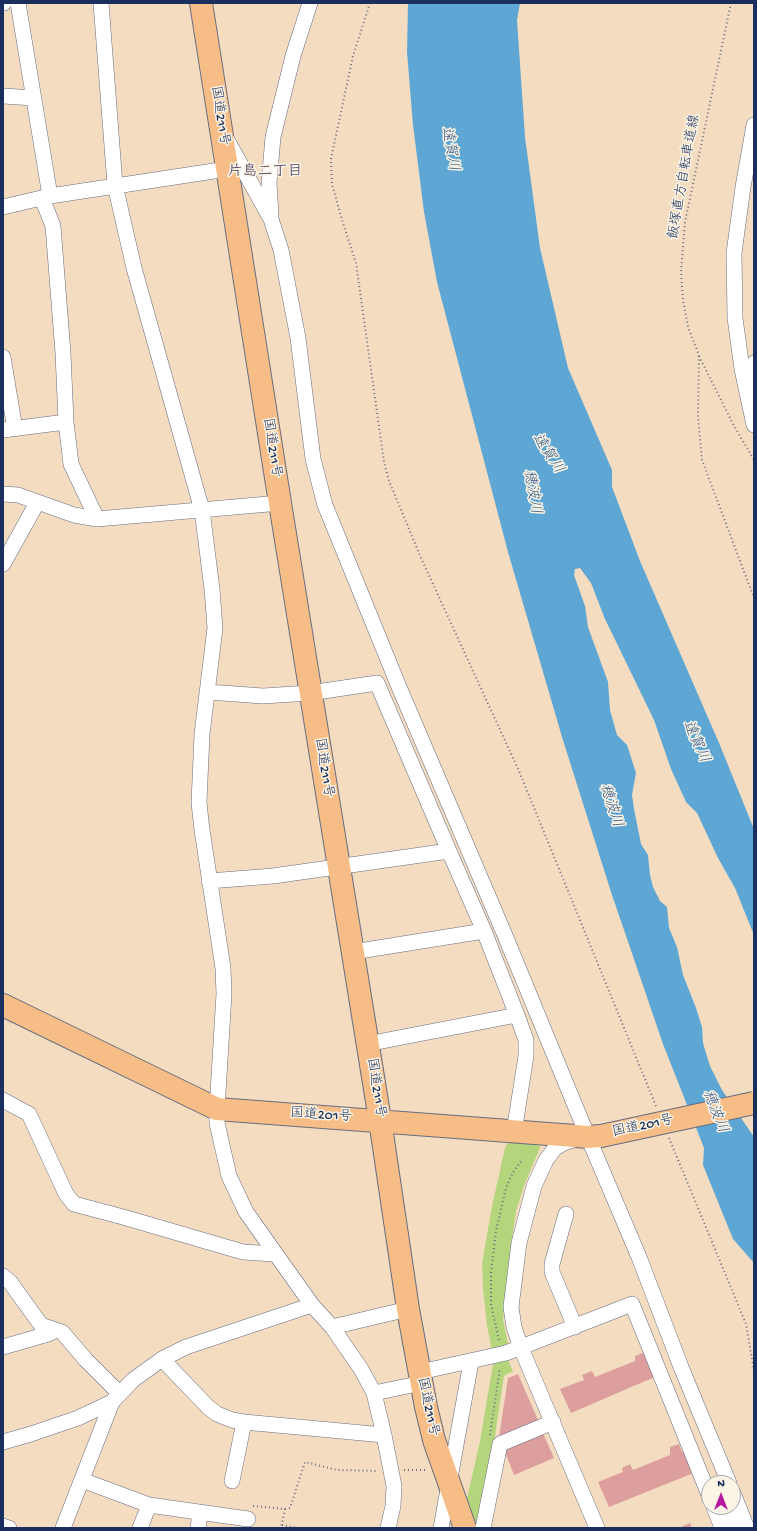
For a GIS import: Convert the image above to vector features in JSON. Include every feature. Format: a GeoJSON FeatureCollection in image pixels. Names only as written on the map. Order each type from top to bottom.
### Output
{"type":"FeatureCollection","features":[{"type":"Feature","properties":{"kind":"highway","name":"国道211号"},"geometry":{"type":"LineString","coordinates":[[201,3],[310,693],[380,1120],[408,1309],[434,1440],[465,1528]]}},
{"type":"Feature","properties":{"kind":"highway","name":"国道201号"},"geometry":{"type":"LineString","coordinates":[[3,1005],[217,1109],[380,1120],[514,1132],[594,1136],[754,1103]]}},
{"type":"Feature","properties":{"kind":"street"},"geometry":{"type":"LineString","coordinates":[[18,3],[34,98],[46,197],[53,226],[64,353],[66,422],[71,464],[97,519]]}},
{"type":"Feature","properties":{"kind":"street"},"geometry":{"type":"LineString","coordinates":[[101,3],[115,185],[134,268],[202,510],[212,590],[215,628],[202,734],[199,803],[209,881],[223,968],[224,994],[217,1123],[229,1176],[246,1212],[274,1254],[312,1305],[332,1327],[374,1393],[392,1470],[394,1486],[393,1506],[388,1528]]}},
{"type":"Feature","properties":{"kind":"street"},"geometry":{"type":"LineString","coordinates":[[271,219],[269,183],[273,137],[293,56],[310,3]]}},
{"type":"Feature","properties":{"kind":"street"},"geometry":{"type":"LineString","coordinates":[[3,96],[34,98]]}},
{"type":"Feature","properties":{"kind":"street"},"geometry":{"type":"LineString","coordinates":[[754,125],[743,187],[734,253],[735,318],[742,369],[754,425]]}},
{"type":"Feature","properties":{"kind":"street"},"geometry":{"type":"LineString","coordinates":[[221,129],[271,219],[281,250],[298,338],[313,459],[325,505],[399,687],[504,933],[594,1136],[681,1367],[726,1475]]}},
{"type":"Feature","properties":{"kind":"street"},"geometry":{"type":"LineString","coordinates":[[3,207],[46,197],[115,185],[227,169]]}},
{"type":"Feature","properties":{"kind":"street"},"geometry":{"type":"LineString","coordinates":[[743,187],[754,177]]}},
{"type":"Feature","properties":{"kind":"street"},"geometry":{"type":"LineString","coordinates":[[3,357],[9,430],[66,422]]}},
{"type":"Feature","properties":{"kind":"street"},"geometry":{"type":"LineString","coordinates":[[749,401],[754,363]]}},
{"type":"Feature","properties":{"kind":"street"},"geometry":{"type":"LineString","coordinates":[[3,494],[18,495],[36,503],[74,515],[97,519],[280,503]]}},
{"type":"Feature","properties":{"kind":"street"},"geometry":{"type":"LineString","coordinates":[[3,564],[36,503]]}},
{"type":"Feature","properties":{"kind":"street"},"geometry":{"type":"LineString","coordinates":[[208,692],[263,696],[310,693],[377,682],[484,931],[526,1040],[526,1056],[514,1132]]}},
{"type":"Feature","properties":{"kind":"street"},"geometry":{"type":"LineString","coordinates":[[209,881],[273,876],[449,851]]}},
{"type":"Feature","properties":{"kind":"street"},"geometry":{"type":"LineString","coordinates":[[353,952],[484,931]]}},
{"type":"Feature","properties":{"kind":"street"},"geometry":{"type":"LineString","coordinates":[[367,1044],[517,1015]]}},
{"type":"Feature","properties":{"kind":"street"},"geometry":{"type":"LineString","coordinates":[[3,1100],[29,1114],[66,1194],[74,1204],[242,1252],[274,1254]]}},
{"type":"Feature","properties":{"kind":"street"},"geometry":{"type":"LineString","coordinates":[[594,1136],[566,1142],[555,1148],[546,1160],[534,1186],[519,1243],[511,1301],[514,1327],[521,1348],[597,1528]]}},
{"type":"Feature","properties":{"kind":"street"},"geometry":{"type":"LineString","coordinates":[[566,1214],[552,1264],[552,1272],[574,1327]]}},
{"type":"Feature","properties":{"kind":"street"},"geometry":{"type":"LineString","coordinates":[[3,1276],[10,1282],[41,1325],[62,1332],[116,1398]]}},
{"type":"Feature","properties":{"kind":"street"},"geometry":{"type":"LineString","coordinates":[[374,1393],[471,1362],[521,1348],[632,1304],[701,1475]]}},
{"type":"Feature","properties":{"kind":"street"},"geometry":{"type":"LineString","coordinates":[[3,1442],[78,1418],[116,1398],[133,1380],[162,1359],[186,1347],[312,1305]]}},
{"type":"Feature","properties":{"kind":"street"},"geometry":{"type":"LineString","coordinates":[[332,1327],[408,1309]]}},
{"type":"Feature","properties":{"kind":"street"},"geometry":{"type":"LineString","coordinates":[[3,1347],[48,1334],[56,1330]]}},
{"type":"Feature","properties":{"kind":"street"},"geometry":{"type":"LineString","coordinates":[[162,1359],[208,1407],[217,1414],[244,1422],[384,1435]]}},
{"type":"Feature","properties":{"kind":"street"},"geometry":{"type":"LineString","coordinates":[[441,1528],[471,1362]]}},
{"type":"Feature","properties":{"kind":"street"},"geometry":{"type":"LineString","coordinates":[[64,1528],[116,1398]]}},
{"type":"Feature","properties":{"kind":"street"},"geometry":{"type":"LineString","coordinates":[[232,1481],[244,1422]]}},
{"type":"Feature","properties":{"kind":"street"},"geometry":{"type":"LineString","coordinates":[[483,1528],[500,1444],[553,1422]]}},
{"type":"Feature","properties":{"kind":"street"},"geometry":{"type":"LineString","coordinates":[[688,1442],[702,1458],[710,1475]]}},
{"type":"Feature","properties":{"kind":"street"},"geometry":{"type":"LineString","coordinates":[[82,1480],[149,1505],[199,1521],[226,1515],[249,1515]]}},
{"type":"Feature","properties":{"kind":"street"},"geometry":{"type":"LineString","coordinates":[[140,1528],[149,1505]]}},
{"type":"Feature","properties":{"kind":"street"},"geometry":{"type":"LineString","coordinates":[[741,1513],[747,1528]]}},
{"type":"Feature","properties":{"kind":"street"},"geometry":{"type":"LineString","coordinates":[[717,1515],[722,1528]]}},
{"type":"Feature","properties":{"kind":"street"},"geometry":{"type":"LineString","coordinates":[[728,1515],[734,1528]]}},
{"type":"Feature","properties":{"kind":"street"},"geometry":{"type":"LineString","coordinates":[[3,1526],[9,1528]]}},
{"type":"Feature","properties":{"kind":"path"},"geometry":{"type":"LineString","coordinates":[[370,3],[353,56],[331,160],[332,184],[356,263],[384,462],[390,481],[421,558],[519,771],[658,1111]]}},
{"type":"Feature","properties":{"kind":"path","name":"飯塚直方自転車道線"},"geometry":{"type":"LineString","coordinates":[[731,3],[685,222],[682,272],[683,300],[688,327],[699,355],[734,426],[754,460]]}},
{"type":"Feature","properties":{"kind":"path","name":"飯塚直方自転車道線"},"geometry":{"type":"LineString","coordinates":[[699,355],[698,417],[702,460],[754,598]]}},
{"type":"Feature","properties":{"kind":"path"},"geometry":{"type":"LineString","coordinates":[[667,1132],[746,1324],[754,1371]]}},
{"type":"Feature","properties":{"kind":"path"},"geometry":{"type":"LineString","coordinates":[[490,1436],[500,1365],[511,1360],[500,1347],[491,1305],[491,1272],[496,1231],[506,1188],[523,1158]]}},
{"type":"Feature","properties":{"kind":"path"},"geometry":{"type":"LineString","coordinates":[[249,1515],[251,1506],[284,1509],[290,1508],[305,1462],[337,1470],[387,1472],[392,1470],[428,1470]]}},
{"type":"Feature","properties":{"kind":"path"},"geometry":{"type":"LineString","coordinates":[[284,1509],[281,1527],[298,1528]]}},
{"type":"Feature","properties":{"kind":"green space"},"geometry":{"type":"Polygon","coordinates":[[[510,1139],[538,1142],[540,1148],[523,1188],[516,1212],[503,1320],[509,1348],[492,1351],[487,1325],[482,1264],[492,1206],[505,1148],[510,1139]]]}},
{"type":"Feature","properties":{"kind":"green space"},"geometry":{"type":"Polygon","coordinates":[[[508,1360],[513,1371],[504,1376],[494,1442],[476,1528],[466,1503],[480,1441],[493,1364],[508,1360]]]}},
{"type":"Feature","properties":{"kind":"water"},"geometry":{"type":"Polygon","coordinates":[[[408,3],[520,3],[517,20],[525,137],[540,248],[568,368],[612,470],[612,487],[640,561],[719,743],[754,829],[754,935],[735,888],[718,858],[697,813],[686,802],[671,769],[654,720],[605,619],[591,583],[580,568],[575,569],[574,575],[585,606],[588,627],[608,682],[610,710],[617,735],[627,745],[636,773],[632,795],[634,809],[641,844],[648,855],[653,887],[660,901],[667,907],[669,928],[677,947],[683,975],[702,1027],[703,1043],[710,1066],[722,1090],[754,1137],[754,1263],[733,1239],[703,1165],[704,1148],[663,1044],[611,892],[562,737],[508,552],[437,282],[424,212],[413,125],[407,52],[408,3]]]}},
{"type":"Feature","properties":{"kind":"building"},"geometry":{"type":"Polygon","coordinates":[[[645,1352],[657,1376],[571,1413],[560,1389],[584,1380],[582,1375],[592,1371],[595,1377],[635,1361],[635,1356],[645,1352]]]}},
{"type":"Feature","properties":{"kind":"building"},"geometry":{"type":"Polygon","coordinates":[[[518,1374],[538,1420],[499,1437],[508,1378],[518,1374]]]}},
{"type":"Feature","properties":{"kind":"building"},"geometry":{"type":"Polygon","coordinates":[[[542,1431],[554,1458],[514,1475],[503,1447],[542,1431]]]}},
{"type":"Feature","properties":{"kind":"building"},"geometry":{"type":"Polygon","coordinates":[[[679,1444],[682,1452],[686,1451],[696,1472],[609,1507],[598,1482],[623,1472],[622,1468],[630,1464],[633,1470],[670,1455],[670,1447],[679,1444]]]}},
{"type":"Feature","properties":{"kind":"building"},"geometry":{"type":"Polygon","coordinates":[[[690,1523],[692,1528],[678,1528],[690,1523]]]}},
{"type":"Feature","properties":{"kind":"district","name":"片島二丁目"},"geometry":{"type":"Point","coordinates":[265,173]}},
{"type":"Feature","properties":{"kind":"water label","name":"遠賀川"},"geometry":{"type":"Point","coordinates":[449,149]}},
{"type":"Feature","properties":{"kind":"water label","name":"遠賀川"},"geometry":{"type":"Point","coordinates":[547,454]}},
{"type":"Feature","properties":{"kind":"water label","name":"穂波川"},"geometry":{"type":"Point","coordinates":[531,492]}},
{"type":"Feature","properties":{"kind":"water label","name":"遠賀川"},"geometry":{"type":"Point","coordinates":[695,742]}},
{"type":"Feature","properties":{"kind":"water label","name":"穂波川"},"geometry":{"type":"Point","coordinates":[610,806]}},
{"type":"Feature","properties":{"kind":"water label","name":"穂波川"},"geometry":{"type":"Point","coordinates":[714,1112]}}]}
